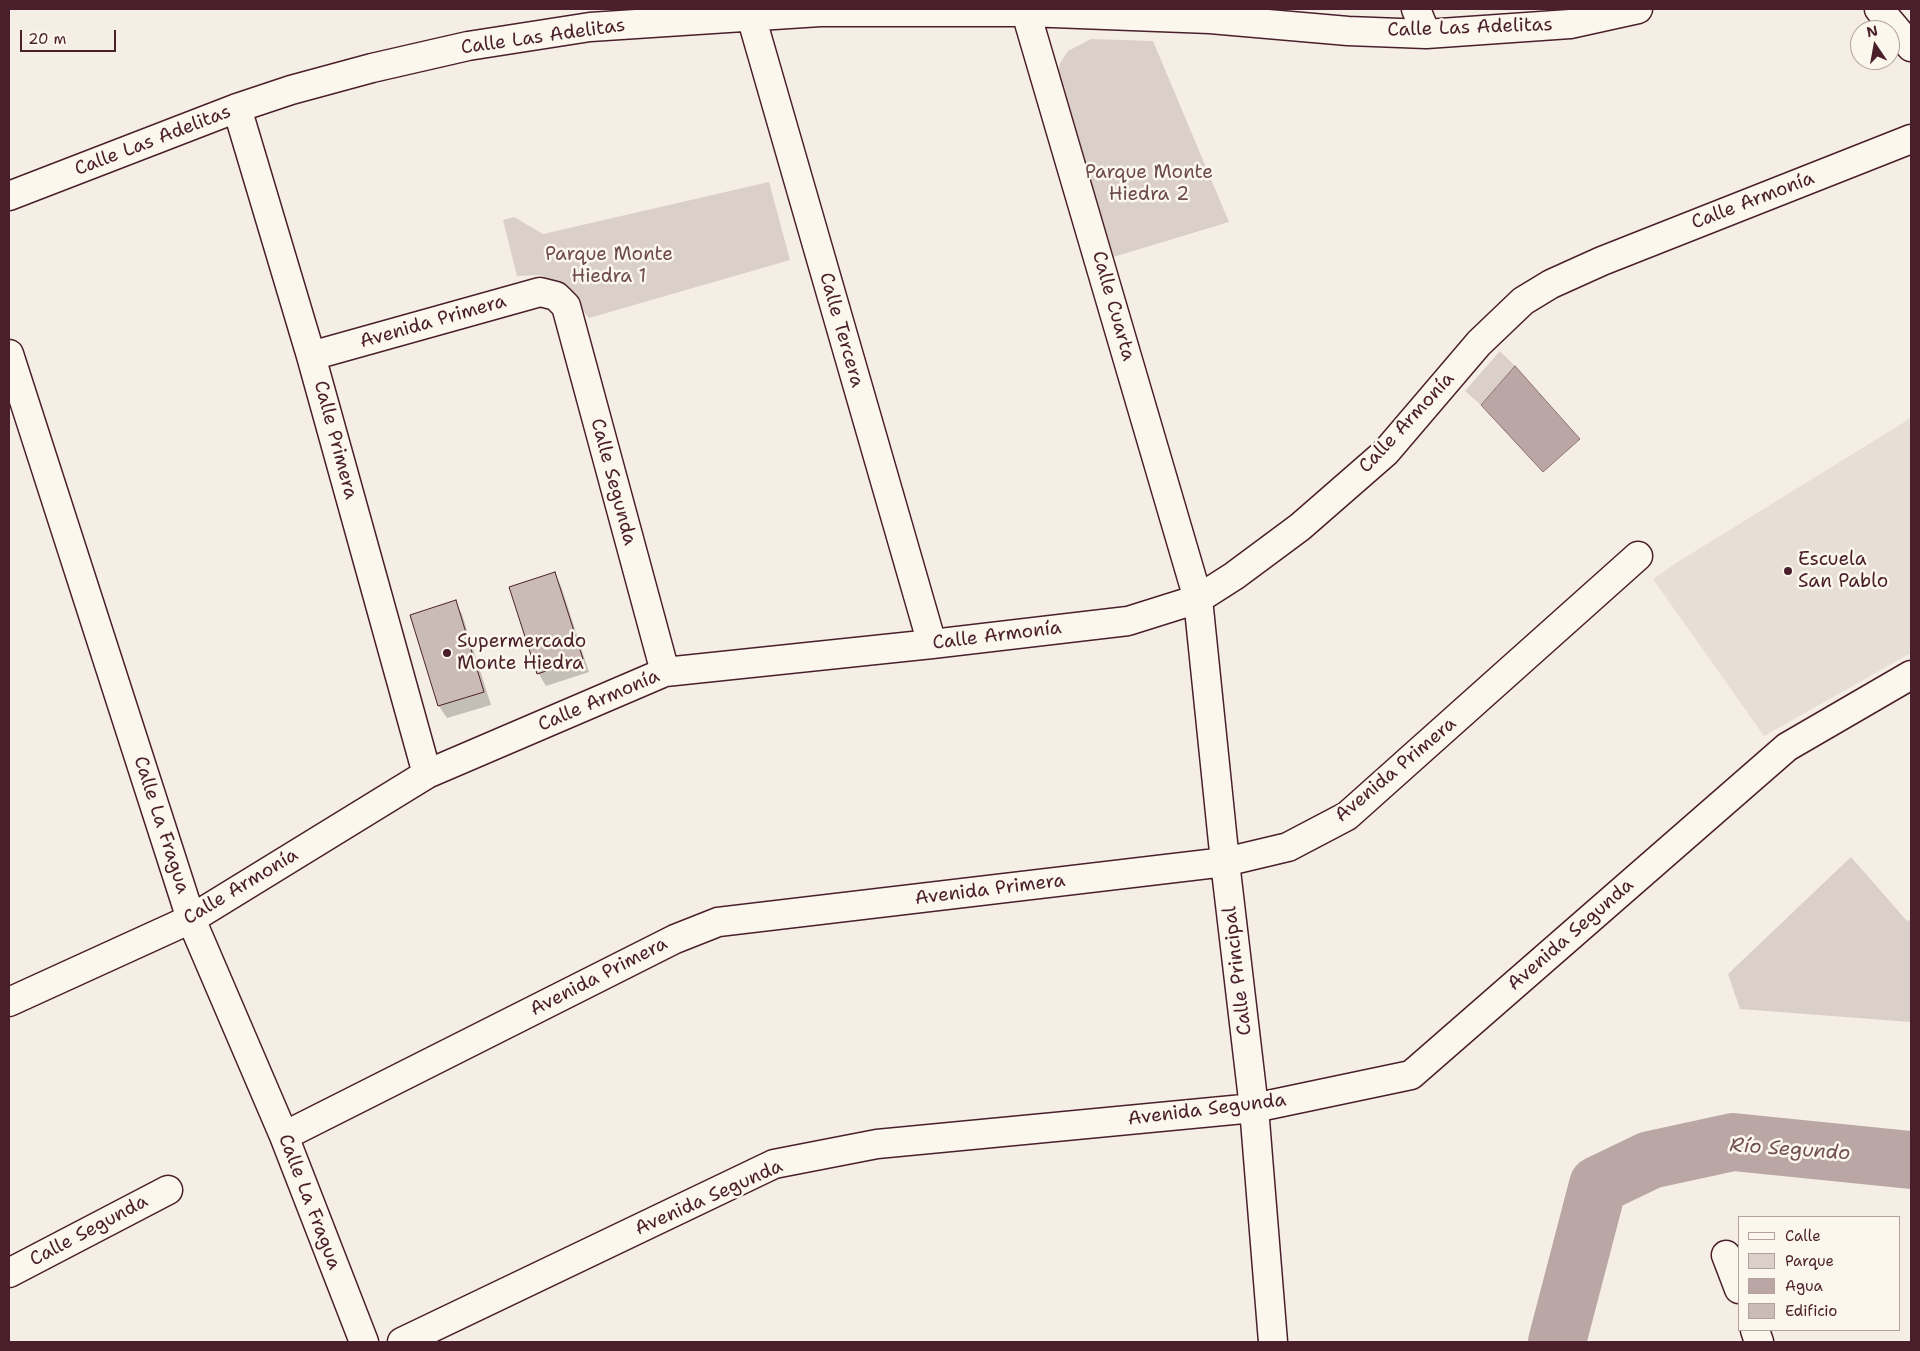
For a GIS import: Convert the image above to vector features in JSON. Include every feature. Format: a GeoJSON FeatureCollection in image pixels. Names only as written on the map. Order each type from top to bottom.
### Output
{"type":"FeatureCollection","features":[{"type":"Feature","properties":{"kind":"street"},"geometry":{"type":"LineString","coordinates":[[1416,9],[1426,34]]}},
{"type":"Feature","properties":{"kind":"street","name":"Calle Las Adelitas"},"geometry":{"type":"LineString","coordinates":[[9,196],[237,108],[291,90],[372,68],[587,18],[750,13],[1026,11],[1210,19],[1426,34],[1570,24],[1638,9]]}},
{"type":"Feature","properties":{"kind":"street"},"geometry":{"type":"LineString","coordinates":[[1879,9],[1911,48]]}},
{"type":"Feature","properties":{"kind":"street","name":"Calle Cuarta"},"geometry":{"type":"LineString","coordinates":[[1026,11],[1198,599]]}},
{"type":"Feature","properties":{"kind":"street","name":"Calle Tercera"},"geometry":{"type":"LineString","coordinates":[[750,13],[932,644]]}},
{"type":"Feature","properties":{"kind":"street","name":"Calle Primera"},"geometry":{"type":"LineString","coordinates":[[237,108],[311,356],[427,774]]}},
{"type":"Feature","properties":{"kind":"street","name":"Calle Armonía"},"geometry":{"type":"LineString","coordinates":[[9,1002],[191,918],[427,774],[665,672],[1128,621],[1198,599],[1234,576],[1300,527],[1386,452],[1479,343],[1523,301],[1551,284],[1602,261],[1911,140]]}},
{"type":"Feature","properties":{"kind":"street","name":"Avenida Primera"},"geometry":{"type":"LineString","coordinates":[[311,356],[540,292],[556,296]]}},
{"type":"Feature","properties":{"kind":"street","name":"Calle Segunda"},"geometry":{"type":"LineString","coordinates":[[556,296],[566,306],[665,672]]}},
{"type":"Feature","properties":{"kind":"street","name":"Calle La Fragua"},"geometry":{"type":"LineString","coordinates":[[9,354],[191,918],[284,1136],[364,1342]]}},
{"type":"Feature","properties":{"kind":"street","name":"Avenida Primera"},"geometry":{"type":"LineString","coordinates":[[284,1136],[675,939],[718,922],[1225,862],[1288,847],[1347,816],[1638,556]]}},
{"type":"Feature","properties":{"kind":"street","name":"Calle Principal"},"geometry":{"type":"LineString","coordinates":[[1198,599],[1225,862],[1254,1108],[1273,1342]]}},
{"type":"Feature","properties":{"kind":"street","name":"Avenida Segunda"},"geometry":{"type":"LineString","coordinates":[[402,1342],[774,1164],[877,1144],[1254,1108],[1411,1075],[1787,747],[1911,675]]}},
{"type":"Feature","properties":{"kind":"street","name":"Calle Segunda"},"geometry":{"type":"LineString","coordinates":[[9,1273],[168,1190]]}},
{"type":"Feature","properties":{"kind":"street"},"geometry":{"type":"LineString","coordinates":[[1726,1255],[1738,1286]]}},
{"type":"Feature","properties":{"kind":"shaded area","name":"Escuela San Pablo"},"geometry":{"type":"Polygon","coordinates":[[[1911,418],[1911,653],[1764,736],[1653,579],[1911,418]]]}},
{"type":"Feature","properties":{"kind":"green space","name":"Parque Monte Hiedra 2"},"geometry":{"type":"Polygon","coordinates":[[[1091,39],[1153,41],[1229,222],[1110,258],[1057,78],[1060,63],[1068,51],[1091,39]]]}},
{"type":"Feature","properties":{"kind":"green space","name":"Parque Monte Hiedra 1"},"geometry":{"type":"Polygon","coordinates":[[[769,182],[790,260],[589,318],[566,289],[541,275],[517,276],[503,220],[514,217],[543,234],[769,182]]]}},
{"type":"Feature","properties":{"kind":"green space"},"geometry":{"type":"Polygon","coordinates":[[[1500,351],[1515,366],[1481,405],[1465,391],[1500,351]]]}},
{"type":"Feature","properties":{"kind":"green space"},"geometry":{"type":"Polygon","coordinates":[[[1851,857],[1907,921],[1911,919],[1911,1022],[1740,1009],[1728,974],[1851,857]]]}},
{"type":"Feature","properties":{"kind":"water"},"geometry":{"type":"Polygon","coordinates":[[[1515,366],[1580,439],[1543,472],[1481,405],[1515,366]]]}},
{"type":"Feature","properties":{"kind":"building"},"geometry":{"type":"Polygon","coordinates":[[[555,572],[583,659],[537,674],[509,587],[555,572]]]}},
{"type":"Feature","properties":{"kind":"building","name":"Supermercado Monte Hiedra"},"geometry":{"type":"Polygon","coordinates":[[[456,600],[484,692],[438,706],[410,615],[456,600]]]}},
{"type":"Feature","properties":{"kind":"waterway","name":"Río Segundo"},"geometry":{"type":"LineString","coordinates":[[1557,1342],[1598,1185],[1650,1160],[1733,1142],[1911,1160]]}},
{"type":"Feature","properties":{"kind":"place","name":"Escuela San Pablo"},"geometry":{"type":"Point","coordinates":[1788,571]}},
{"type":"Feature","properties":{"kind":"place","name":"Supermercado Monte Hiedra"},"geometry":{"type":"Point","coordinates":[447,653]}}]}
